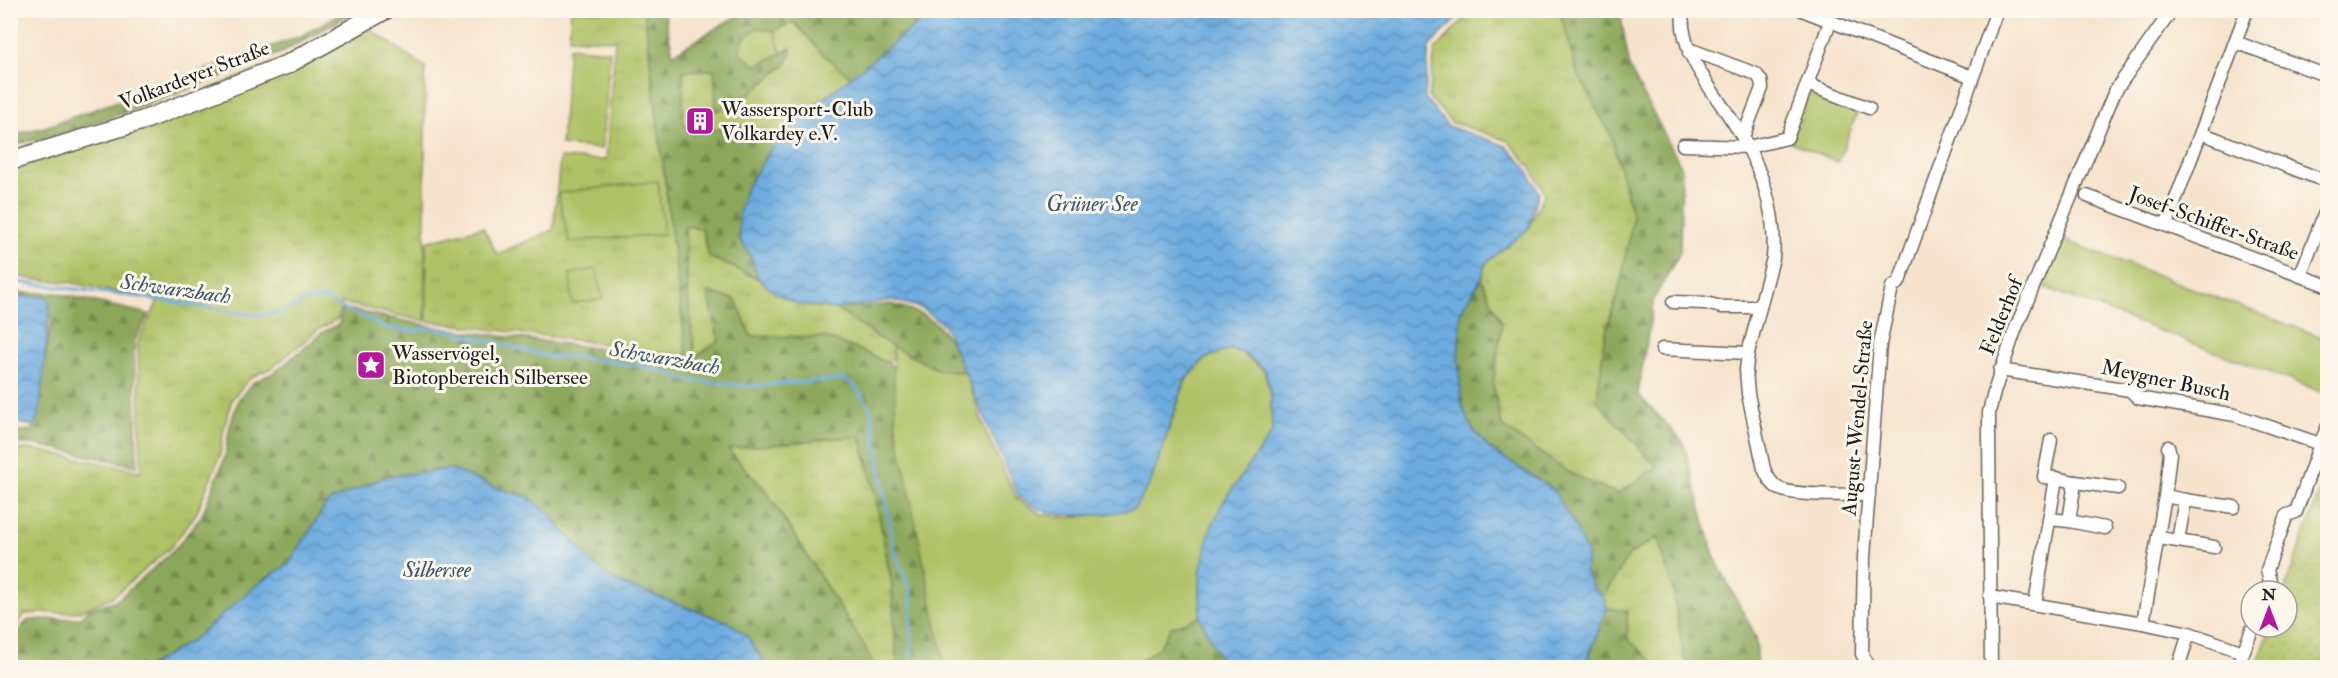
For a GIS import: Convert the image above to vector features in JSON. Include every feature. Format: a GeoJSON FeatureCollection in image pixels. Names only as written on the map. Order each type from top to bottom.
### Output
{"type":"FeatureCollection","features":[{"type":"Feature","properties":{"kind":"main road","name":"Volkardeyer Straße"},"geometry":{"type":"LineString","coordinates":[[10,161],[144,120],[288,64],[386,10]]}},
{"type":"Feature","properties":{"kind":"street"},"geometry":{"type":"LineString","coordinates":[[1683,10],[1682,32],[1689,53],[1745,142],[1772,213],[1773,258],[1748,353],[1748,394],[1764,469],[1769,479],[1778,488],[1790,492],[1869,495]]}},
{"type":"Feature","properties":{"kind":"street"},"geometry":{"type":"LineString","coordinates":[[1802,10],[1972,77]]}},
{"type":"Feature","properties":{"kind":"street","name":"August-Wendel-Straße"},"geometry":{"type":"LineString","coordinates":[[1870,668],[1862,654],[1864,557],[1880,344],[1892,287],[1899,282],[1997,10]]}},
{"type":"Feature","properties":{"kind":"street","name":"Felderhof"},"geometry":{"type":"LineString","coordinates":[[1991,668],[1989,411],[2000,370],[2115,92],[2172,10]]}},
{"type":"Feature","properties":{"kind":"street"},"geometry":{"type":"LineString","coordinates":[[2166,225],[2247,10]]}},
{"type":"Feature","properties":{"kind":"street"},"geometry":{"type":"LineString","coordinates":[[1683,145],[1787,138],[1830,22]]}},
{"type":"Feature","properties":{"kind":"street"},"geometry":{"type":"LineString","coordinates":[[2235,42],[2328,76]]}},
{"type":"Feature","properties":{"kind":"street"},"geometry":{"type":"LineString","coordinates":[[1689,53],[1694,51],[1756,74],[1761,81],[1762,88],[1745,142]]}},
{"type":"Feature","properties":{"kind":"street"},"geometry":{"type":"LineString","coordinates":[[1807,84],[1869,108]]}},
{"type":"Feature","properties":{"kind":"street"},"geometry":{"type":"LineString","coordinates":[[2201,133],[2328,182]]}},
{"type":"Feature","properties":{"kind":"street","name":"Josef-Schiffer-Straße"},"geometry":{"type":"LineString","coordinates":[[2087,196],[2328,286]]}},
{"type":"Feature","properties":{"kind":"street"},"geometry":{"type":"LineString","coordinates":[[2300,276],[2328,205]]}},
{"type":"Feature","properties":{"kind":"street"},"geometry":{"type":"LineString","coordinates":[[1673,302],[1760,308]]}},
{"type":"Feature","properties":{"kind":"street"},"geometry":{"type":"LineString","coordinates":[[1662,349],[1748,353]]}},
{"type":"Feature","properties":{"kind":"street","name":"Meygner Busch"},"geometry":{"type":"LineString","coordinates":[[2000,370],[2130,390],[2138,398],[2235,415],[2320,444]]}},
{"type":"Feature","properties":{"kind":"street"},"geometry":{"type":"LineString","coordinates":[[2269,579],[2267,570],[2287,515],[2296,512],[2328,426]]}},
{"type":"Feature","properties":{"kind":"street"},"geometry":{"type":"LineString","coordinates":[[2051,440],[2044,477],[2118,488]]}},
{"type":"Feature","properties":{"kind":"street"},"geometry":{"type":"LineString","coordinates":[[2144,623],[2165,496],[2170,453],[2168,447]]}},
{"type":"Feature","properties":{"kind":"street"},"geometry":{"type":"LineString","coordinates":[[2035,604],[2056,478]]}},
{"type":"Feature","properties":{"kind":"street"},"geometry":{"type":"LineString","coordinates":[[2068,521],[2075,482]]}},
{"type":"Feature","properties":{"kind":"street"},"geometry":{"type":"LineString","coordinates":[[2165,496],[2234,507]]}},
{"type":"Feature","properties":{"kind":"street"},"geometry":{"type":"LineString","coordinates":[[2178,541],[2185,500]]}},
{"type":"Feature","properties":{"kind":"street"},"geometry":{"type":"LineString","coordinates":[[2049,519],[2105,528]]}},
{"type":"Feature","properties":{"kind":"street"},"geometry":{"type":"LineString","coordinates":[[2158,538],[2214,547]]}},
{"type":"Feature","properties":{"kind":"street"},"geometry":{"type":"LineString","coordinates":[[1990,597],[2144,623],[2189,633],[2243,652]]}},
{"type":"Feature","properties":{"kind":"street"},"geometry":{"type":"LineString","coordinates":[[2178,668],[2189,633]]}},
{"type":"Feature","properties":{"kind":"street"},"geometry":{"type":"LineString","coordinates":[[2237,668],[2248,639]]}},
{"type":"Feature","properties":{"kind":"green space"},"geometry":{"type":"Polygon","coordinates":[[[345,11],[357,11],[283,52],[246,67],[66,133],[11,146],[11,135],[45,127],[301,36],[345,11]]]}},
{"type":"Feature","properties":{"kind":"green space"},"geometry":{"type":"Polygon","coordinates":[[[571,11],[644,11],[687,358],[644,349],[427,321],[426,242],[483,227],[497,254],[553,230],[560,158],[606,160],[615,40],[569,38],[571,11]]]}},
{"type":"Feature","properties":{"kind":"green space"},"geometry":{"type":"Polygon","coordinates":[[[644,11],[664,11],[673,54],[745,11],[935,11],[851,77],[823,54],[794,22],[774,31],[758,28],[739,52],[756,66],[791,48],[791,55],[785,65],[739,103],[716,111],[714,70],[683,71],[683,123],[693,134],[745,125],[772,148],[746,188],[739,238],[750,255],[759,279],[709,257],[702,229],[685,226],[688,297],[695,357],[719,341],[708,292],[736,300],[751,336],[822,337],[860,350],[888,363],[928,395],[970,387],[988,437],[1017,499],[1042,515],[1068,518],[1134,509],[1014,667],[897,667],[892,585],[873,484],[860,436],[728,449],[768,494],[865,647],[874,667],[767,667],[759,653],[728,622],[619,583],[604,574],[562,530],[552,516],[529,497],[449,469],[385,477],[328,502],[289,564],[259,583],[194,639],[148,667],[11,668],[13,641],[28,620],[79,618],[89,609],[117,600],[174,550],[201,517],[225,457],[229,429],[238,400],[253,382],[275,372],[323,332],[339,324],[343,308],[440,328],[642,354],[684,363],[686,352],[644,11]]]}},
{"type":"Feature","properties":{"kind":"green space"},"geometry":{"type":"Polygon","coordinates":[[[1471,11],[1560,11],[1577,72],[1612,138],[1633,218],[1620,285],[1604,339],[1658,467],[1618,494],[1571,474],[1502,426],[1493,384],[1502,323],[1481,279],[1485,263],[1528,229],[1545,193],[1529,165],[1508,141],[1451,122],[1429,97],[1435,50],[1471,11]]]}},
{"type":"Feature","properties":{"kind":"green space"},"geometry":{"type":"Polygon","coordinates":[[[1560,11],[1620,11],[1630,69],[1682,168],[1680,253],[1654,298],[1638,394],[1683,442],[1714,556],[1756,637],[1758,667],[1703,667],[1684,660],[1673,590],[1658,537],[1630,554],[1603,596],[1593,588],[1585,571],[1587,555],[1553,489],[1490,449],[1473,430],[1462,406],[1458,358],[1461,311],[1481,279],[1502,323],[1493,384],[1502,426],[1571,474],[1618,494],[1657,467],[1597,401],[1604,339],[1620,285],[1633,218],[1612,138],[1577,72],[1560,11]]]}},
{"type":"Feature","properties":{"kind":"green space"},"geometry":{"type":"Polygon","coordinates":[[[794,22],[823,54],[851,77],[809,110],[772,148],[745,125],[693,135],[683,123],[683,71],[714,70],[739,103],[785,65],[791,55],[790,48],[781,53],[774,31],[794,22]]]}},
{"type":"Feature","properties":{"kind":"green space"},"geometry":{"type":"Polygon","coordinates":[[[367,27],[425,67],[425,321],[342,303],[338,319],[319,329],[273,367],[250,378],[232,399],[224,428],[220,456],[196,514],[171,547],[114,596],[78,612],[25,614],[11,630],[11,449],[31,449],[141,471],[138,342],[158,301],[68,282],[36,280],[11,275],[11,167],[367,27]]]}},
{"type":"Feature","properties":{"kind":"green space"},"geometry":{"type":"Polygon","coordinates":[[[758,28],[774,31],[781,53],[756,66],[739,52],[744,38],[758,28]]]}},
{"type":"Feature","properties":{"kind":"green space"},"geometry":{"type":"Polygon","coordinates":[[[569,47],[610,51],[602,149],[561,145],[569,47]]]}},
{"type":"Feature","properties":{"kind":"green space"},"geometry":{"type":"Polygon","coordinates":[[[1810,93],[1858,111],[1838,162],[1791,142],[1810,93]]]}},
{"type":"Feature","properties":{"kind":"green space"},"geometry":{"type":"Polygon","coordinates":[[[658,181],[664,234],[569,242],[558,193],[658,181]]]}},
{"type":"Feature","properties":{"kind":"green space"},"geometry":{"type":"Polygon","coordinates":[[[685,226],[702,229],[709,257],[759,279],[775,293],[798,304],[836,309],[893,347],[893,357],[888,363],[860,350],[822,337],[751,336],[736,300],[709,292],[719,341],[695,357],[688,297],[685,226]]]}},
{"type":"Feature","properties":{"kind":"green space"},"geometry":{"type":"Polygon","coordinates":[[[2064,240],[2327,339],[2327,394],[2044,287],[2064,240]]]}},
{"type":"Feature","properties":{"kind":"green space"},"geometry":{"type":"Polygon","coordinates":[[[597,269],[602,299],[572,304],[570,274],[597,269]]]}},
{"type":"Feature","properties":{"kind":"green space"},"geometry":{"type":"Polygon","coordinates":[[[11,293],[56,293],[149,314],[134,342],[137,466],[32,444],[11,444],[10,433],[32,430],[52,319],[42,305],[11,305],[11,293]]]}},
{"type":"Feature","properties":{"kind":"green space"},"geometry":{"type":"Polygon","coordinates":[[[892,304],[922,314],[940,327],[967,373],[940,371],[893,347],[836,309],[892,304]]]}},
{"type":"Feature","properties":{"kind":"green space"},"geometry":{"type":"Polygon","coordinates":[[[893,347],[940,371],[967,373],[988,437],[1017,499],[1042,515],[1068,518],[1134,508],[1150,484],[1186,380],[1205,359],[1229,349],[1242,353],[1264,371],[1271,396],[1272,433],[1223,502],[1210,530],[1200,573],[1200,617],[1171,627],[1160,646],[1132,667],[945,667],[896,427],[893,347]]]}},
{"type":"Feature","properties":{"kind":"green space"},"geometry":{"type":"Polygon","coordinates":[[[860,436],[873,484],[892,585],[897,667],[874,667],[865,647],[768,494],[727,448],[860,436]]]}},
{"type":"Feature","properties":{"kind":"green space"},"geometry":{"type":"Polygon","coordinates":[[[2327,471],[2328,648],[2322,667],[2256,667],[2266,639],[2299,639],[2299,579],[2288,579],[2327,471]]]}},
{"type":"Feature","properties":{"kind":"green space"},"geometry":{"type":"Polygon","coordinates":[[[1658,537],[1673,590],[1684,660],[1703,667],[1658,667],[1628,639],[1627,611],[1607,608],[1603,596],[1630,554],[1658,537]]]}},
{"type":"Feature","properties":{"kind":"green space"},"geometry":{"type":"Polygon","coordinates":[[[1607,608],[1627,611],[1628,639],[1658,667],[1569,668],[1573,659],[1587,663],[1607,608]]]}},
{"type":"Feature","properties":{"kind":"green space"},"geometry":{"type":"Polygon","coordinates":[[[1200,617],[1224,667],[1132,668],[1160,646],[1171,627],[1200,617]]]}},
{"type":"Feature","properties":{"kind":"water","name":"Grüner See"},"geometry":{"type":"Polygon","coordinates":[[[935,10],[1464,11],[1429,47],[1425,98],[1448,126],[1506,146],[1525,166],[1539,192],[1528,229],[1486,263],[1481,279],[1461,311],[1458,358],[1462,406],[1473,430],[1490,449],[1553,489],[1576,528],[1587,555],[1585,571],[1593,588],[1603,596],[1607,608],[1586,663],[1573,659],[1569,668],[1224,667],[1200,617],[1200,573],[1210,530],[1223,502],[1272,433],[1271,396],[1265,370],[1242,352],[1229,349],[1204,359],[1185,380],[1150,484],[1134,509],[1089,515],[1066,515],[1037,509],[1019,497],[944,325],[921,308],[892,300],[836,309],[798,304],[775,293],[759,279],[750,255],[739,238],[739,212],[746,188],[772,148],[809,110],[935,10]]]}},
{"type":"Feature","properties":{"kind":"water"},"geometry":{"type":"Polygon","coordinates":[[[10,296],[48,297],[50,308],[39,414],[34,426],[11,422],[10,296]]]}},
{"type":"Feature","properties":{"kind":"water","name":"Silbersee"},"geometry":{"type":"Polygon","coordinates":[[[449,469],[529,497],[552,516],[562,530],[604,574],[619,583],[728,622],[747,636],[767,667],[148,667],[194,639],[259,583],[289,564],[328,502],[385,477],[449,469]]]}},
{"type":"Feature","properties":{"kind":"waterway","name":"Schwarzbach"},"geometry":{"type":"LineString","coordinates":[[10,281],[155,299],[255,315],[279,313],[308,300],[324,299],[387,328],[413,331],[429,328],[446,330],[551,357],[570,356],[637,366],[666,372],[686,380],[749,386],[845,379],[857,388],[871,410],[894,550],[911,592],[911,668]]}},
{"type":"Feature","properties":{"kind":"place","name":"Wassersport-Club Volkardey e.V."},"geometry":{"type":"Point","coordinates":[700,121]}},
{"type":"Feature","properties":{"kind":"place","name":"Wasservögel, Biotopbereich Silbersee"},"geometry":{"type":"Point","coordinates":[371,365]}}]}
